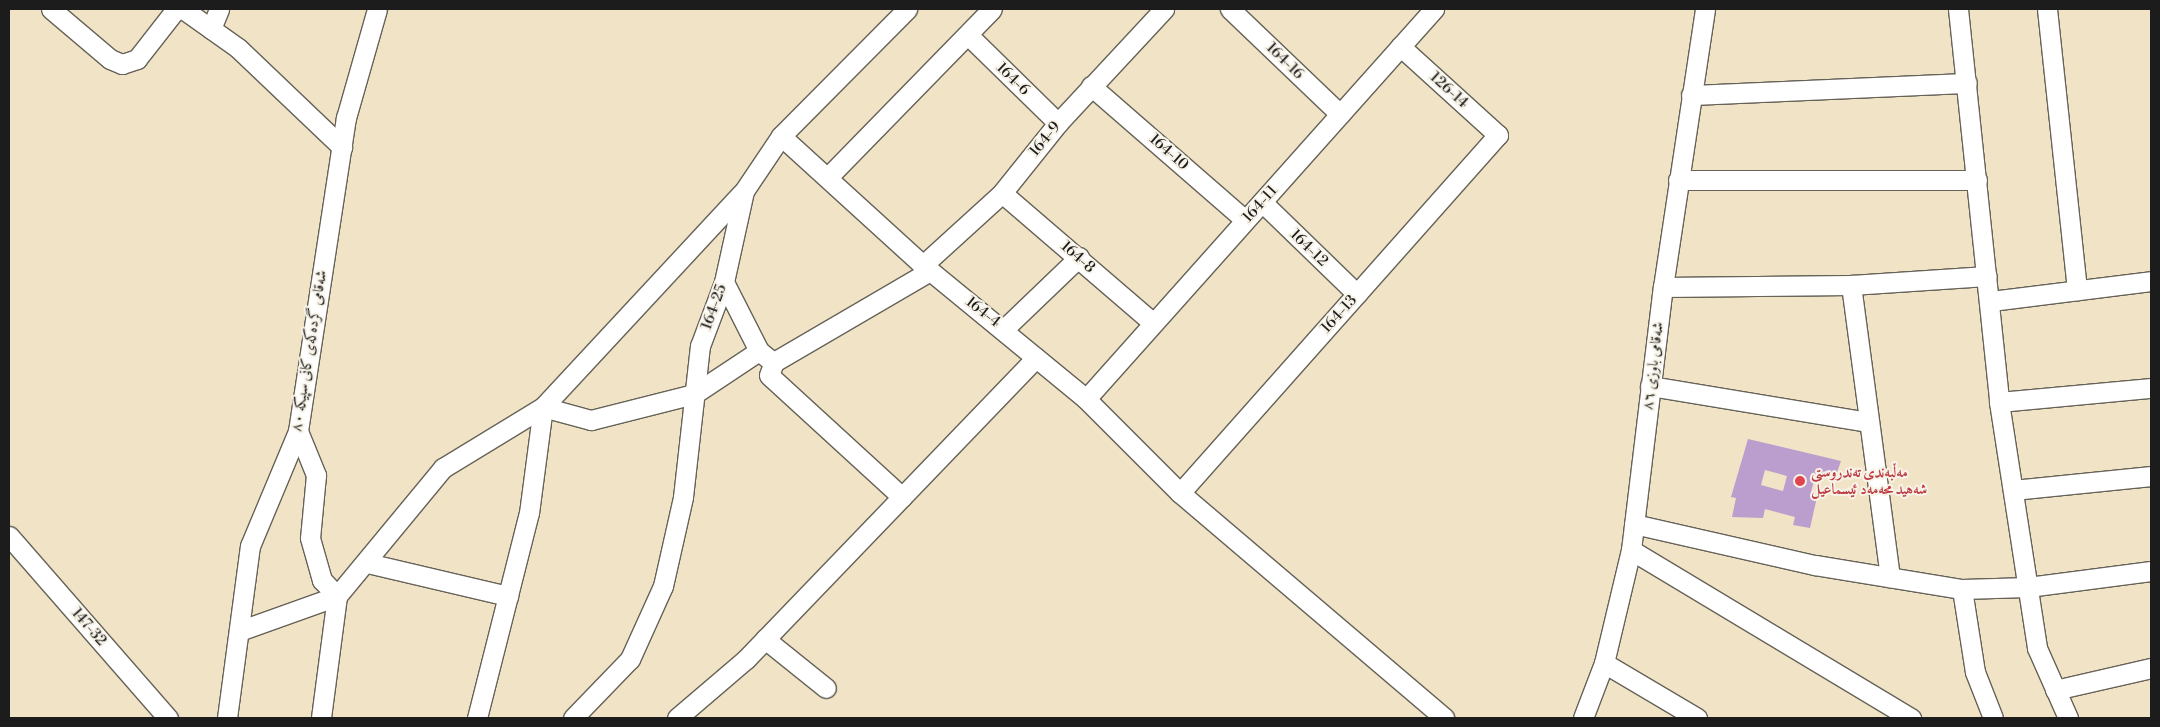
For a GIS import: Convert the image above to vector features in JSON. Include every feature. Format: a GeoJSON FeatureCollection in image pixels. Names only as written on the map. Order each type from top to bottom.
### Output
{"type":"FeatureCollection","features":[{"type":"Feature","properties":{"kind":"street"},"geometry":{"type":"LineString","coordinates":[[51,9],[110,59],[122,64],[137,59],[176,9]]}},
{"type":"Feature","properties":{"kind":"street"},"geometry":{"type":"LineString","coordinates":[[183,9],[238,48],[342,147]]}},
{"type":"Feature","properties":{"kind":"street"},"geometry":{"type":"LineString","coordinates":[[212,29],[219,9]]}},
{"type":"Feature","properties":{"kind":"street","name":"شەقامی گردەکەی کانی سپیکە ٨٠"},"geometry":{"type":"LineString","coordinates":[[227,718],[250,546],[298,430],[342,147],[376,9]]}},
{"type":"Feature","properties":{"kind":"street","name":"164-25"},"geometry":{"type":"LineString","coordinates":[[572,718],[630,659],[663,586],[683,496],[700,346],[724,282],[744,191],[781,136],[907,9]]}},
{"type":"Feature","properties":{"kind":"street"},"geometry":{"type":"LineString","coordinates":[[829,176],[992,9]]}},
{"type":"Feature","properties":{"kind":"street","name":"164-9"},"geometry":{"type":"LineString","coordinates":[[774,362],[926,268],[1002,193],[1058,123],[1164,9]]}},
{"type":"Feature","properties":{"kind":"street","name":"164-16"},"geometry":{"type":"LineString","coordinates":[[1230,9],[1340,114]]}},
{"type":"Feature","properties":{"kind":"street","name":"164-11"},"geometry":{"type":"LineString","coordinates":[[1086,399],[1434,9]]}},
{"type":"Feature","properties":{"kind":"street","name":"شەقامی باوزی ٨٦"},"geometry":{"type":"LineString","coordinates":[[1583,718],[1604,663],[1631,550],[1663,287],[1691,95],[1706,9]]}},
{"type":"Feature","properties":{"kind":"street"},"geometry":{"type":"LineString","coordinates":[[1958,9],[1991,301],[1999,402],[2037,648],[2068,718]]}},
{"type":"Feature","properties":{"kind":"street"},"geometry":{"type":"LineString","coordinates":[[2047,9],[2076,290]]}},
{"type":"Feature","properties":{"kind":"street","name":"164-6"},"geometry":{"type":"LineString","coordinates":[[968,35],[1058,123]]}},
{"type":"Feature","properties":{"kind":"street","name":"126-14"},"geometry":{"type":"LineString","coordinates":[[1400,46],[1498,135]]}},
{"type":"Feature","properties":{"kind":"street"},"geometry":{"type":"LineString","coordinates":[[1691,95],[1966,83]]}},
{"type":"Feature","properties":{"kind":"street","name":"164-10"},"geometry":{"type":"LineString","coordinates":[[1091,86],[1245,220]]}},
{"type":"Feature","properties":{"kind":"street","name":"164-13"},"geometry":{"type":"LineString","coordinates":[[1180,493],[1498,135]]}},
{"type":"Feature","properties":{"kind":"street","name":"164-4"},"geometry":{"type":"LineString","coordinates":[[781,136],[829,176],[926,268],[1004,329],[1086,399],[1180,493],[1444,718]]}},
{"type":"Feature","properties":{"kind":"street"},"geometry":{"type":"LineString","coordinates":[[1678,180],[1977,180]]}},
{"type":"Feature","properties":{"kind":"street"},"geometry":{"type":"LineString","coordinates":[[239,631],[336,596],[367,563],[443,468],[543,407],[744,191]]}},
{"type":"Feature","properties":{"kind":"street","name":"164-8"},"geometry":{"type":"LineString","coordinates":[[1002,193],[1154,323]]}},
{"type":"Feature","properties":{"kind":"street","name":"164-12"},"geometry":{"type":"LineString","coordinates":[[1262,202],[1357,294]]}},
{"type":"Feature","properties":{"kind":"street"},"geometry":{"type":"LineString","coordinates":[[1004,329],[1079,257]]}},
{"type":"Feature","properties":{"kind":"street"},"geometry":{"type":"LineString","coordinates":[[1663,287],[1851,285],[1987,276]]}},
{"type":"Feature","properties":{"kind":"street"},"geometry":{"type":"LineString","coordinates":[[1991,301],[2151,281]]}},
{"type":"Feature","properties":{"kind":"street"},"geometry":{"type":"LineString","coordinates":[[724,282],[759,351],[774,362],[769,375],[902,497]]}},
{"type":"Feature","properties":{"kind":"street"},"geometry":{"type":"LineString","coordinates":[[1851,285],[1867,422],[1890,577]]}},
{"type":"Feature","properties":{"kind":"street"},"geometry":{"type":"LineString","coordinates":[[543,407],[591,420],[694,394],[759,351]]}},
{"type":"Feature","properties":{"kind":"street"},"geometry":{"type":"LineString","coordinates":[[677,718],[765,639],[1036,358]]}},
{"type":"Feature","properties":{"kind":"street"},"geometry":{"type":"LineString","coordinates":[[1650,386],[1867,422]]}},
{"type":"Feature","properties":{"kind":"street"},"geometry":{"type":"LineString","coordinates":[[1999,402],[2151,388]]}},
{"type":"Feature","properties":{"kind":"street"},"geometry":{"type":"LineString","coordinates":[[477,718],[529,513],[543,407]]}},
{"type":"Feature","properties":{"kind":"street"},"geometry":{"type":"LineString","coordinates":[[298,430],[316,475],[310,538],[322,580],[336,596],[321,718]]}},
{"type":"Feature","properties":{"kind":"street"},"geometry":{"type":"LineString","coordinates":[[2013,490],[2151,476]]}},
{"type":"Feature","properties":{"kind":"street"},"geometry":{"type":"LineString","coordinates":[[1634,524],[1890,577],[1962,588],[2028,587],[2151,572]]}},
{"type":"Feature","properties":{"kind":"street","name":"147-32"},"geometry":{"type":"LineString","coordinates":[[9,536],[168,718]]}},
{"type":"Feature","properties":{"kind":"street"},"geometry":{"type":"LineString","coordinates":[[1631,550],[1911,718]]}},
{"type":"Feature","properties":{"kind":"street"},"geometry":{"type":"LineString","coordinates":[[367,563],[508,596]]}},
{"type":"Feature","properties":{"kind":"street"},"geometry":{"type":"LineString","coordinates":[[1962,588],[1975,672],[1993,718]]}},
{"type":"Feature","properties":{"kind":"street"},"geometry":{"type":"LineString","coordinates":[[765,639],[826,688]]}},
{"type":"Feature","properties":{"kind":"street"},"geometry":{"type":"LineString","coordinates":[[1604,663],[1696,718]]}},
{"type":"Feature","properties":{"kind":"street"},"geometry":{"type":"LineString","coordinates":[[2055,690],[2151,668]]}},
{"type":"Feature","properties":{"kind":"building","name":"مەڵبەندی تەندروستی شەهید محەمەد ئیسماعیل"},"geometry":{"type":"Polygon","coordinates":[[[1748,439],[1841,461],[1835,478],[1816,473],[1810,496],[1817,497],[1810,528],[1793,525],[1795,517],[1765,509],[1763,518],[1732,517],[1736,498],[1731,497],[1748,439]],[[1765,470],[1761,485],[1783,491],[1787,476],[1765,470]]]}},
{"type":"Feature","properties":{"kind":"place","name":"مەڵبەندی تەندروستی شەهید محەمەد ئیسماعیل"},"geometry":{"type":"Point","coordinates":[1800,481]}}]}
